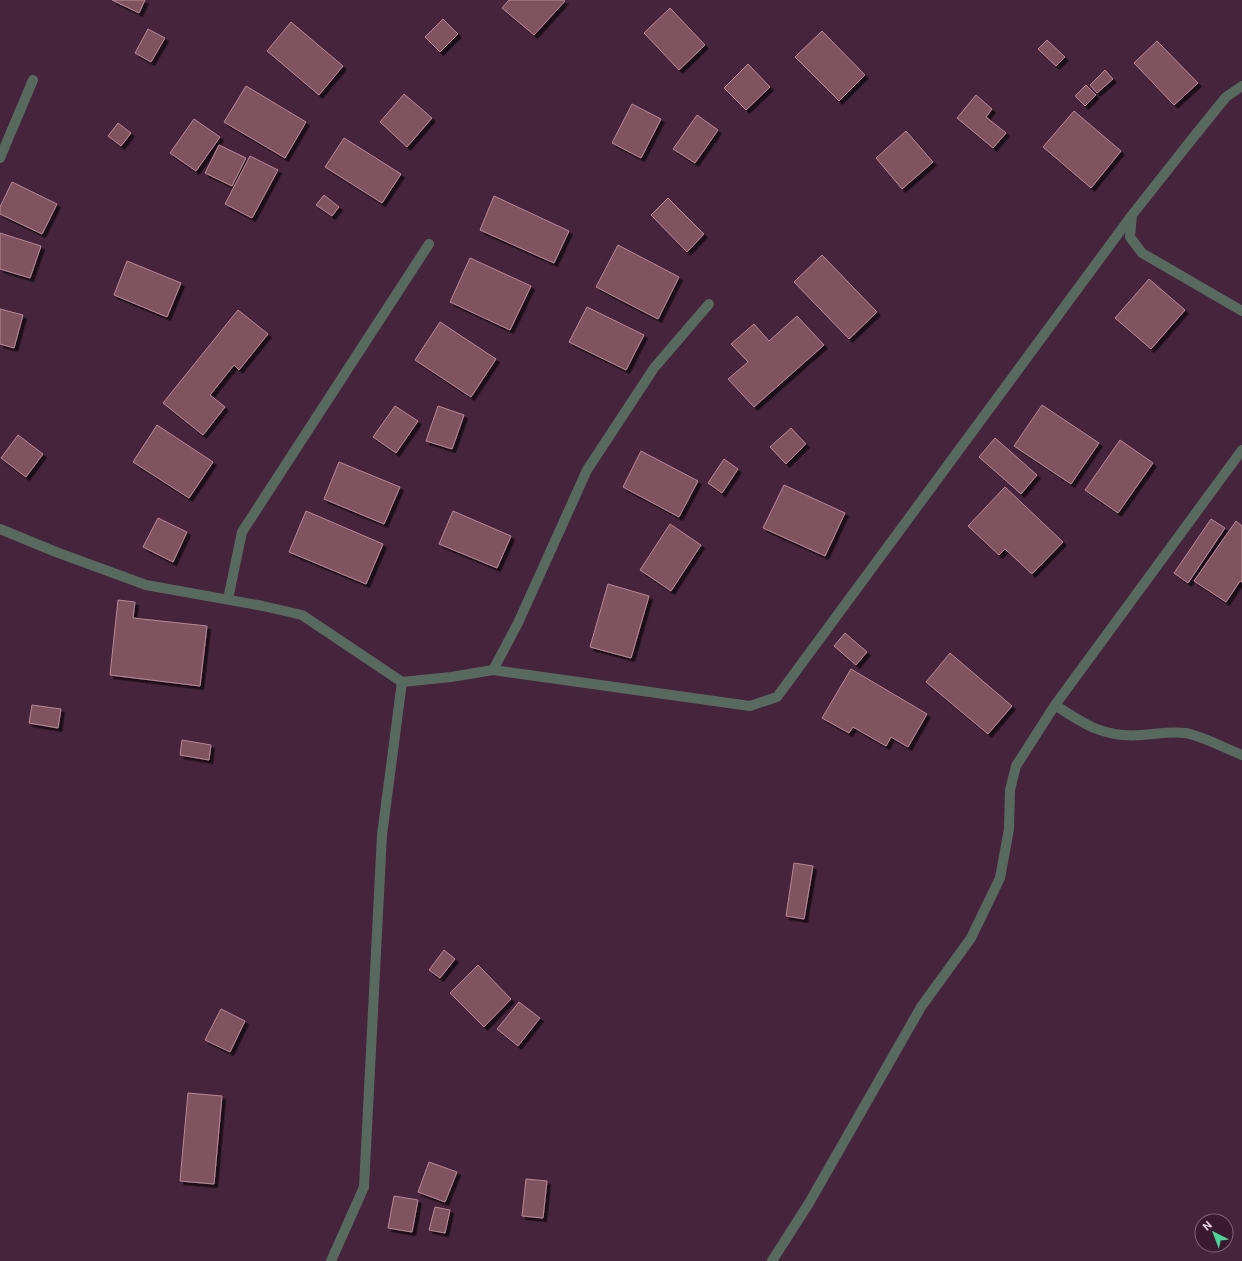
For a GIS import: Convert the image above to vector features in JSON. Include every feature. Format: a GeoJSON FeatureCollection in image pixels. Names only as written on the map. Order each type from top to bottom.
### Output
{"type":"FeatureCollection","features":[{"type":"Feature","properties":{"kind":"street"},"geometry":{"type":"LineString","coordinates":[[0,158],[33,80]]}},
{"type":"Feature","properties":{"kind":"street"},"geometry":{"type":"LineString","coordinates":[[0,529],[56,552],[146,585],[228,599],[302,616],[402,682],[451,678],[493,670],[750,706],[777,697],[1132,216],[1226,98],[1242,86]]}},
{"type":"Feature","properties":{"kind":"street"},"geometry":{"type":"LineString","coordinates":[[1132,216],[1130,237],[1142,253],[1242,311]]}},
{"type":"Feature","properties":{"kind":"street"},"geometry":{"type":"LineString","coordinates":[[228,599],[242,532],[429,244]]}},
{"type":"Feature","properties":{"kind":"street"},"geometry":{"type":"LineString","coordinates":[[493,670],[518,623],[587,470],[654,368],[709,304]]}},
{"type":"Feature","properties":{"kind":"street"},"geometry":{"type":"LineString","coordinates":[[772,1261],[809,1203],[921,1007],[971,938],[1000,878],[1009,829],[1010,790],[1016,766],[1055,705],[1242,450]]}},
{"type":"Feature","properties":{"kind":"street"},"geometry":{"type":"LineString","coordinates":[[331,1261],[364,1187],[382,835],[402,682]]}},
{"type":"Feature","properties":{"kind":"street"},"geometry":{"type":"LineString","coordinates":[[1055,705],[1087,726],[1113,734],[1141,735],[1168,732],[1187,733],[1242,755]]}},
{"type":"Feature","properties":{"kind":"building"},"geometry":{"type":"Polygon","coordinates":[[[112,0],[145,0],[139,13],[112,0]]]}},
{"type":"Feature","properties":{"kind":"building"},"geometry":{"type":"Polygon","coordinates":[[[509,0],[565,1],[534,35],[502,8],[509,0]]]}},
{"type":"Feature","properties":{"kind":"building"},"geometry":{"type":"Polygon","coordinates":[[[670,8],[705,45],[679,70],[644,33],[670,8]]]}},
{"type":"Feature","properties":{"kind":"building"},"geometry":{"type":"Polygon","coordinates":[[[443,19],[458,34],[440,52],[425,37],[443,19]]]}},
{"type":"Feature","properties":{"kind":"building"},"geometry":{"type":"Polygon","coordinates":[[[291,22],[343,66],[319,95],[267,51],[291,22]]]}},
{"type":"Feature","properties":{"kind":"building"},"geometry":{"type":"Polygon","coordinates":[[[148,29],[165,38],[151,62],[135,53],[148,29]]]}},
{"type":"Feature","properties":{"kind":"building"},"geometry":{"type":"Polygon","coordinates":[[[822,31],[865,75],[839,101],[795,57],[822,31]]]}},
{"type":"Feature","properties":{"kind":"building"},"geometry":{"type":"Polygon","coordinates":[[[1047,40],[1065,57],[1056,66],[1038,49],[1047,40]]]}},
{"type":"Feature","properties":{"kind":"building"},"geometry":{"type":"Polygon","coordinates":[[[1157,41],[1198,83],[1174,105],[1134,63],[1157,41]]]}},
{"type":"Feature","properties":{"kind":"building"},"geometry":{"type":"Polygon","coordinates":[[[748,64],[770,87],[746,110],[724,88],[748,64]]]}},
{"type":"Feature","properties":{"kind":"building"},"geometry":{"type":"Polygon","coordinates":[[[1105,70],[1113,79],[1097,93],[1090,85],[1105,70]]]}},
{"type":"Feature","properties":{"kind":"building"},"geometry":{"type":"Polygon","coordinates":[[[1086,85],[1096,95],[1085,106],[1075,96],[1086,85]]]}},
{"type":"Feature","properties":{"kind":"building"},"geometry":{"type":"Polygon","coordinates":[[[246,86],[306,122],[285,158],[224,122],[246,86]]]}},
{"type":"Feature","properties":{"kind":"building"},"geometry":{"type":"Polygon","coordinates":[[[404,94],[432,118],[407,147],[380,122],[404,94]]]}},
{"type":"Feature","properties":{"kind":"building"},"geometry":{"type":"Polygon","coordinates":[[[976,95],[992,109],[986,117],[1006,133],[993,148],[957,118],[976,95]]]}},
{"type":"Feature","properties":{"kind":"building"},"geometry":{"type":"Polygon","coordinates":[[[632,104],[661,119],[641,158],[612,143],[632,104]]]}},
{"type":"Feature","properties":{"kind":"building"},"geometry":{"type":"Polygon","coordinates":[[[1074,111],[1121,151],[1091,188],[1043,147],[1074,111]]]}},
{"type":"Feature","properties":{"kind":"building"},"geometry":{"type":"Polygon","coordinates":[[[697,115],[718,130],[695,163],[673,149],[697,115]]]}},
{"type":"Feature","properties":{"kind":"building"},"geometry":{"type":"Polygon","coordinates":[[[194,119],[220,137],[196,171],[170,153],[194,119]]]}},
{"type":"Feature","properties":{"kind":"building"},"geometry":{"type":"Polygon","coordinates":[[[118,123],[131,133],[121,146],[108,136],[118,123]]]}},
{"type":"Feature","properties":{"kind":"building"},"geometry":{"type":"Polygon","coordinates":[[[906,131],[933,162],[902,189],[876,158],[906,131]]]}},
{"type":"Feature","properties":{"kind":"building"},"geometry":{"type":"Polygon","coordinates":[[[344,138],[401,174],[382,203],[325,167],[344,138]]]}},
{"type":"Feature","properties":{"kind":"building"},"geometry":{"type":"Polygon","coordinates":[[[219,145],[246,158],[232,186],[205,173],[219,145]]]}},
{"type":"Feature","properties":{"kind":"building"},"geometry":{"type":"Polygon","coordinates":[[[250,156],[278,170],[252,218],[225,204],[250,156]]]}},
{"type":"Feature","properties":{"kind":"building"},"geometry":{"type":"Polygon","coordinates":[[[12,182],[57,204],[42,234],[0,214],[0,207],[12,182]]]}},
{"type":"Feature","properties":{"kind":"building"},"geometry":{"type":"Polygon","coordinates":[[[324,195],[339,207],[332,216],[316,205],[324,195]]]}},
{"type":"Feature","properties":{"kind":"building"},"geometry":{"type":"Polygon","coordinates":[[[494,196],[569,231],[554,263],[480,230],[494,196]]]}},
{"type":"Feature","properties":{"kind":"building"},"geometry":{"type":"Polygon","coordinates":[[[668,198],[704,234],[687,252],[651,215],[668,198]]]}},
{"type":"Feature","properties":{"kind":"building"},"geometry":{"type":"Polygon","coordinates":[[[0,233],[41,246],[30,278],[0,269],[0,233]]]}},
{"type":"Feature","properties":{"kind":"building"},"geometry":{"type":"Polygon","coordinates":[[[618,245],[679,277],[658,319],[596,287],[618,245]]]}},
{"type":"Feature","properties":{"kind":"building"},"geometry":{"type":"Polygon","coordinates":[[[822,255],[877,312],[849,339],[794,282],[822,255]]]}},
{"type":"Feature","properties":{"kind":"building"},"geometry":{"type":"Polygon","coordinates":[[[470,258],[531,286],[510,330],[450,302],[470,258]]]}},
{"type":"Feature","properties":{"kind":"building"},"geometry":{"type":"Polygon","coordinates":[[[127,261],[181,283],[167,317],[114,295],[127,261]]]}},
{"type":"Feature","properties":{"kind":"building"},"geometry":{"type":"Polygon","coordinates":[[[1149,279],[1185,310],[1151,349],[1115,318],[1149,279]]]}},
{"type":"Feature","properties":{"kind":"building"},"geometry":{"type":"Polygon","coordinates":[[[587,307],[644,335],[626,370],[569,342],[587,307]]]}},
{"type":"Feature","properties":{"kind":"building"},"geometry":{"type":"Polygon","coordinates":[[[0,309],[23,315],[14,348],[0,344],[0,309]]]}},
{"type":"Feature","properties":{"kind":"building"},"geometry":{"type":"Polygon","coordinates":[[[238,310],[268,334],[239,370],[234,365],[210,395],[225,407],[203,435],[163,403],[238,310]]]}},
{"type":"Feature","properties":{"kind":"building"},"geometry":{"type":"Polygon","coordinates":[[[797,316],[824,345],[754,407],[728,379],[748,362],[731,344],[754,324],[769,341],[797,316]]]}},
{"type":"Feature","properties":{"kind":"building"},"geometry":{"type":"Polygon","coordinates":[[[440,322],[496,359],[471,397],[415,360],[440,322]]]}},
{"type":"Feature","properties":{"kind":"building"},"geometry":{"type":"Polygon","coordinates":[[[1042,405],[1099,443],[1071,484],[1014,446],[1042,405]]]}},
{"type":"Feature","properties":{"kind":"building"},"geometry":{"type":"Polygon","coordinates":[[[395,406],[418,421],[396,453],[373,437],[395,406]]]}},
{"type":"Feature","properties":{"kind":"building"},"geometry":{"type":"Polygon","coordinates":[[[438,406],[464,415],[452,449],[426,441],[438,406]]]}},
{"type":"Feature","properties":{"kind":"building"},"geometry":{"type":"Polygon","coordinates":[[[157,425],[213,462],[189,498],[133,462],[157,425]]]}},
{"type":"Feature","properties":{"kind":"building"},"geometry":{"type":"Polygon","coordinates":[[[791,428],[806,444],[786,464],[770,447],[791,428]]]}},
{"type":"Feature","properties":{"kind":"building"},"geometry":{"type":"Polygon","coordinates":[[[18,435],[43,454],[26,477],[1,458],[18,435]]]}},
{"type":"Feature","properties":{"kind":"building"},"geometry":{"type":"Polygon","coordinates":[[[995,438],[1037,475],[1021,494],[979,457],[995,438]]]}},
{"type":"Feature","properties":{"kind":"building"},"geometry":{"type":"Polygon","coordinates":[[[1120,440],[1153,463],[1118,513],[1085,490],[1120,440]]]}},
{"type":"Feature","properties":{"kind":"building"},"geometry":{"type":"Polygon","coordinates":[[[641,451],[698,481],[679,517],[623,487],[641,451]]]}},
{"type":"Feature","properties":{"kind":"building"},"geometry":{"type":"Polygon","coordinates":[[[724,459],[738,469],[722,493],[708,483],[724,459]]]}},
{"type":"Feature","properties":{"kind":"building"},"geometry":{"type":"Polygon","coordinates":[[[339,462],[400,487],[384,524],[324,499],[339,462]]]}},
{"type":"Feature","properties":{"kind":"building"},"geometry":{"type":"Polygon","coordinates":[[[784,485],[845,513],[825,556],[763,528],[784,485]]]}},
{"type":"Feature","properties":{"kind":"building"},"geometry":{"type":"Polygon","coordinates":[[[1005,487],[1063,542],[1032,574],[1005,549],[999,555],[968,526],[1005,487]]]}},
{"type":"Feature","properties":{"kind":"building"},"geometry":{"type":"Polygon","coordinates":[[[306,511],[383,544],[366,584],[289,552],[306,511]]]}},
{"type":"Feature","properties":{"kind":"building"},"geometry":{"type":"Polygon","coordinates":[[[453,511],[511,536],[497,568],[439,544],[453,511]]]}},
{"type":"Feature","properties":{"kind":"building"},"geometry":{"type":"Polygon","coordinates":[[[158,518],[187,532],[173,562],[143,547],[158,518]]]}},
{"type":"Feature","properties":{"kind":"building"},"geometry":{"type":"Polygon","coordinates":[[[1211,519],[1225,528],[1188,583],[1174,573],[1211,519]]]}},
{"type":"Feature","properties":{"kind":"building"},"geometry":{"type":"Polygon","coordinates":[[[1236,521],[1242,526],[1242,582],[1240,581],[1226,602],[1194,581],[1236,521]]]}},
{"type":"Feature","properties":{"kind":"building"},"geometry":{"type":"Polygon","coordinates":[[[670,524],[701,545],[671,591],[640,570],[670,524]]]}},
{"type":"Feature","properties":{"kind":"building"},"geometry":{"type":"Polygon","coordinates":[[[608,584],[649,596],[631,658],[590,647],[608,584]]]}},
{"type":"Feature","properties":{"kind":"building"},"geometry":{"type":"Polygon","coordinates":[[[118,600],[135,602],[133,618],[207,626],[200,686],[110,675],[118,600]]]}},
{"type":"Feature","properties":{"kind":"building"},"geometry":{"type":"Polygon","coordinates":[[[845,633],[867,652],[856,665],[834,646],[845,633]]]}},
{"type":"Feature","properties":{"kind":"building"},"geometry":{"type":"Polygon","coordinates":[[[950,653],[1012,706],[988,734],[926,682],[950,653]]]}},
{"type":"Feature","properties":{"kind":"building"},"geometry":{"type":"Polygon","coordinates":[[[851,669],[927,714],[908,747],[891,737],[886,746],[853,727],[849,733],[822,718],[851,669]]]}},
{"type":"Feature","properties":{"kind":"building"},"geometry":{"type":"Polygon","coordinates":[[[32,705],[61,709],[58,728],[29,723],[32,705]]]}},
{"type":"Feature","properties":{"kind":"building"},"geometry":{"type":"Polygon","coordinates":[[[182,740],[211,745],[209,760],[180,755],[182,740]]]}},
{"type":"Feature","properties":{"kind":"building"},"geometry":{"type":"Polygon","coordinates":[[[794,863],[813,866],[804,919],[786,916],[794,863]]]}},
{"type":"Feature","properties":{"kind":"building"},"geometry":{"type":"Polygon","coordinates":[[[444,950],[455,959],[440,978],[429,970],[444,950]]]}},
{"type":"Feature","properties":{"kind":"building"},"geometry":{"type":"Polygon","coordinates":[[[478,965],[511,999],[484,1027],[450,993],[478,965]]]}},
{"type":"Feature","properties":{"kind":"building"},"geometry":{"type":"Polygon","coordinates":[[[519,1002],[540,1018],[518,1046],[497,1029],[519,1002]]]}},
{"type":"Feature","properties":{"kind":"building"},"geometry":{"type":"Polygon","coordinates":[[[221,1009],[245,1021],[230,1052],[205,1040],[221,1009]]]}},
{"type":"Feature","properties":{"kind":"building"},"geometry":{"type":"Polygon","coordinates":[[[188,1093],[222,1096],[214,1184],[180,1181],[188,1093]]]}},
{"type":"Feature","properties":{"kind":"building"},"geometry":{"type":"Polygon","coordinates":[[[429,1162],[457,1172],[445,1202],[418,1192],[429,1162]]]}},
{"type":"Feature","properties":{"kind":"building"},"geometry":{"type":"Polygon","coordinates":[[[526,1179],[547,1181],[543,1218],[522,1216],[526,1179]]]}},
{"type":"Feature","properties":{"kind":"building"},"geometry":{"type":"Polygon","coordinates":[[[394,1196],[418,1200],[412,1232],[388,1228],[394,1196]]]}},
{"type":"Feature","properties":{"kind":"building"},"geometry":{"type":"Polygon","coordinates":[[[435,1207],[450,1210],[445,1233],[429,1230],[435,1207]]]}}]}
